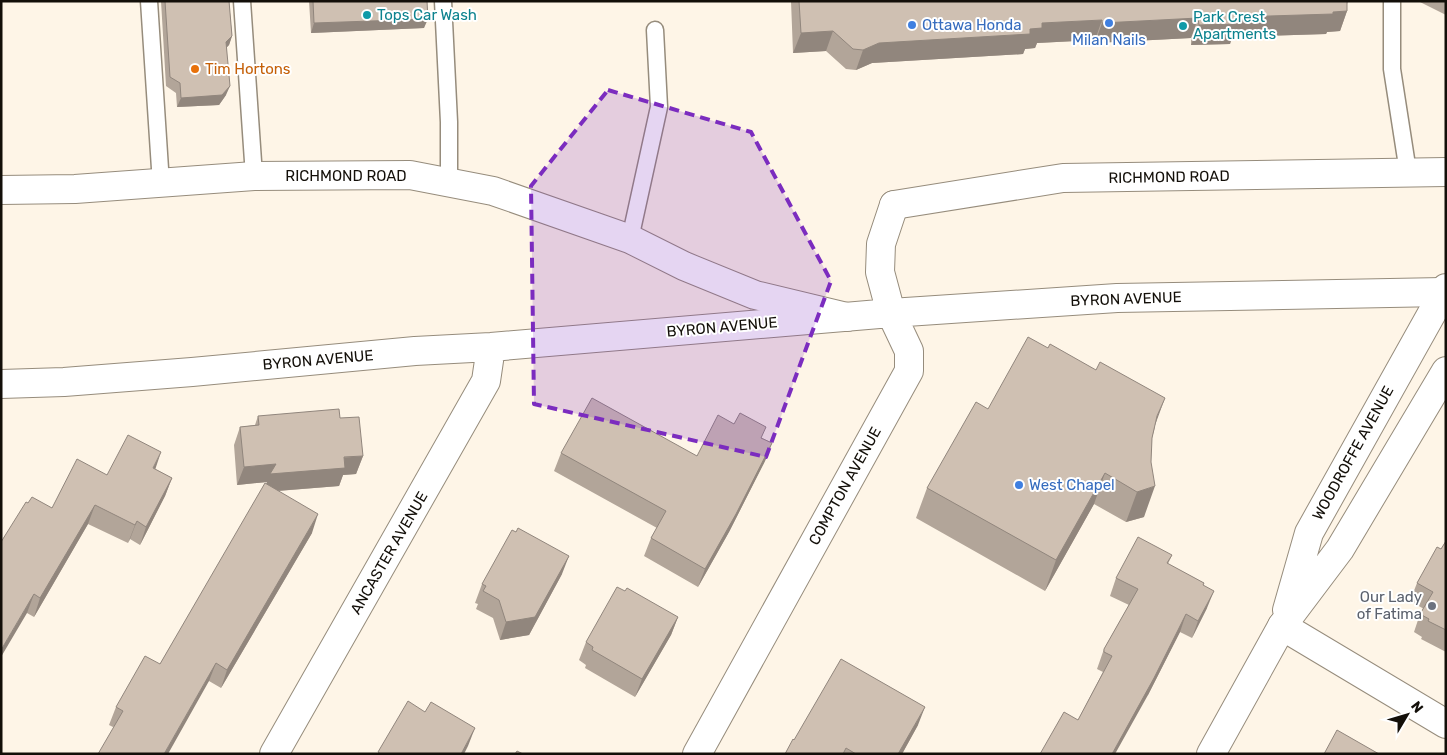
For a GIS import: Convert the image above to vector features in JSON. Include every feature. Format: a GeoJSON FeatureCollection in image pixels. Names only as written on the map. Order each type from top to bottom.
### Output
{"type":"FeatureCollection","features":[{"type":"Feature","properties":{"kind":"street","name":"RICHMOND ROAD"},"geometry":{"type":"LineString","coordinates":[[894,205],[1063,178],[1446,172]]}},
{"type":"Feature","properties":{"kind":"street","name":"RICHMOND ROAD"},"geometry":{"type":"LineString","coordinates":[[1,190],[75,189],[254,176],[410,175],[494,191],[630,239],[684,266],[755,296],[847,316]]}},
{"type":"Feature","properties":{"kind":"street","name":"COMPTON AVENUE"},"geometry":{"type":"LineString","coordinates":[[697,754],[909,371],[908,351],[891,313],[880,272],[881,244],[894,205]]}},
{"type":"Feature","properties":{"kind":"street","name":"BYRON AVENUE"},"geometry":{"type":"LineString","coordinates":[[3,387],[192,372],[415,351],[491,347],[891,313],[1116,298],[1445,290]]}},
{"type":"Feature","properties":{"kind":"street","name":"WOODROFFE AVENUE"},"geometry":{"type":"LineString","coordinates":[[1282,626],[1308,533],[1445,290]]}},
{"type":"Feature","properties":{"kind":"street","name":"ANCASTER AVENUE"},"geometry":{"type":"LineString","coordinates":[[274,754],[486,381],[491,347]]}},
{"type":"Feature","properties":{"kind":"street","name":"WOODROFFE AVENUE"},"geometry":{"type":"LineString","coordinates":[[1211,754],[1282,626],[1340,549],[1446,371]]}},
{"type":"Feature","properties":{"kind":"street"},"geometry":{"type":"LineString","coordinates":[[1282,626],[1446,724]]}},
{"type":"Feature","properties":{"kind":"lane"},"geometry":{"type":"LineString","coordinates":[[149,1],[160,184]]}},
{"type":"Feature","properties":{"kind":"lane"},"geometry":{"type":"LineString","coordinates":[[242,1],[254,176]]}},
{"type":"Feature","properties":{"kind":"lane"},"geometry":{"type":"LineString","coordinates":[[443,1],[449,122],[449,182]]}},
{"type":"Feature","properties":{"kind":"lane"},"geometry":{"type":"LineString","coordinates":[[1392,1],[1392,69],[1408,172]]}},
{"type":"Feature","properties":{"kind":"lane"},"geometry":{"type":"LineString","coordinates":[[630,239],[659,107],[654,30]]}},
{"type":"Feature","properties":{"kind":"highlighted area"},"geometry":{"type":"Polygon","coordinates":[[[608,90],[751,132],[831,281],[766,457],[534,404],[531,186],[608,90]]]}},
{"type":"Feature","properties":{"kind":"building","name":"Tim Hortons"},"geometry":{"type":"Polygon","coordinates":[[[165,1],[229,1],[232,36],[226,42],[230,86],[222,95],[181,98],[180,83],[170,77],[165,1]]]}},
{"type":"Feature","properties":{"kind":"building","name":"Tops Car Wash"},"geometry":{"type":"Polygon","coordinates":[[[313,1],[427,1],[428,19],[314,23],[313,1]]]}},
{"type":"Feature","properties":{"kind":"building"},"geometry":{"type":"Polygon","coordinates":[[[799,1],[1347,1],[1347,11],[1333,12],[1333,14],[1237,17],[1237,24],[1199,25],[1198,18],[1102,23],[1102,20],[1042,23],[1042,28],[1030,29],[1030,34],[879,43],[863,50],[853,49],[833,31],[801,33],[799,1]]]}},
{"type":"Feature","properties":{"kind":"building","name":"West Chapel"},"geometry":{"type":"Polygon","coordinates":[[[1028,337],[1048,348],[1050,344],[1096,370],[1100,362],[1165,398],[1157,416],[1152,438],[1151,462],[1155,486],[1137,492],[1105,473],[1056,560],[927,488],[976,402],[988,409],[1028,337]]]}},
{"type":"Feature","properties":{"kind":"building"},"geometry":{"type":"Polygon","coordinates":[[[592,398],[697,456],[718,415],[734,424],[740,413],[766,427],[761,438],[772,443],[736,514],[705,569],[651,538],[666,511],[561,453],[592,398]]]}},
{"type":"Feature","properties":{"kind":"building"},"geometry":{"type":"Polygon","coordinates":[[[339,409],[340,418],[359,417],[363,456],[344,457],[345,468],[270,474],[276,464],[244,467],[240,427],[259,425],[258,416],[339,409]]]}},
{"type":"Feature","properties":{"kind":"building"},"geometry":{"type":"Polygon","coordinates":[[[128,435],[161,452],[153,468],[172,478],[146,527],[137,521],[135,525],[95,505],[40,598],[34,594],[1,650],[1,542],[26,502],[28,503],[32,497],[52,508],[77,459],[107,475],[128,435]]]}},
{"type":"Feature","properties":{"kind":"building"},"geometry":{"type":"Polygon","coordinates":[[[265,483],[318,514],[227,670],[216,663],[164,754],[98,754],[123,711],[116,707],[145,656],[160,664],[265,483]]]}},
{"type":"Feature","properties":{"kind":"building"},"geometry":{"type":"Polygon","coordinates":[[[518,528],[569,556],[535,617],[506,622],[499,600],[483,591],[486,586],[482,584],[512,530],[516,532],[518,528]]]}},
{"type":"Feature","properties":{"kind":"building"},"geometry":{"type":"Polygon","coordinates":[[[1138,537],[1172,555],[1167,563],[1204,583],[1203,585],[1214,591],[1198,621],[1186,614],[1154,678],[1112,754],[1040,754],[1064,712],[1078,720],[1112,656],[1104,652],[1104,649],[1138,589],[1116,578],[1138,537]]]}},
{"type":"Feature","properties":{"kind":"building"},"geometry":{"type":"Polygon","coordinates":[[[1446,541],[1446,630],[1428,621],[1429,619],[1420,614],[1433,592],[1417,583],[1437,547],[1441,549],[1446,541]]]}},
{"type":"Feature","properties":{"kind":"building"},"geometry":{"type":"Polygon","coordinates":[[[617,587],[625,591],[627,588],[678,617],[642,679],[592,650],[593,647],[586,642],[617,587]]]}},
{"type":"Feature","properties":{"kind":"building"},"geometry":{"type":"Polygon","coordinates":[[[841,659],[925,707],[898,754],[856,754],[846,748],[843,754],[785,754],[841,659]]]}},
{"type":"Feature","properties":{"kind":"building"},"geometry":{"type":"Polygon","coordinates":[[[408,701],[425,712],[431,702],[475,728],[461,754],[381,754],[378,752],[408,701]]]}},
{"type":"Feature","properties":{"kind":"building"},"geometry":{"type":"Polygon","coordinates":[[[1337,730],[1379,754],[1324,754],[1337,730]]]}},
{"type":"Feature","properties":{"kind":"place","name":"Tops Car Wash"},"geometry":{"type":"Point","coordinates":[367,15]}},
{"type":"Feature","properties":{"kind":"place","name":"Milan Nails"},"geometry":{"type":"Point","coordinates":[1109,23]}},
{"type":"Feature","properties":{"kind":"place","name":"Ottawa Honda"},"geometry":{"type":"Point","coordinates":[912,25]}},
{"type":"Feature","properties":{"kind":"place","name":"Park Crest Apartments"},"geometry":{"type":"Point","coordinates":[1183,26]}},
{"type":"Feature","properties":{"kind":"place","name":"Tim Hortons"},"geometry":{"type":"Point","coordinates":[195,69]}},
{"type":"Feature","properties":{"kind":"place","name":"West Chapel"},"geometry":{"type":"Point","coordinates":[1019,485]}},
{"type":"Feature","properties":{"kind":"place","name":"Our Lady of Fatima"},"geometry":{"type":"Point","coordinates":[1432,606]}}]}
